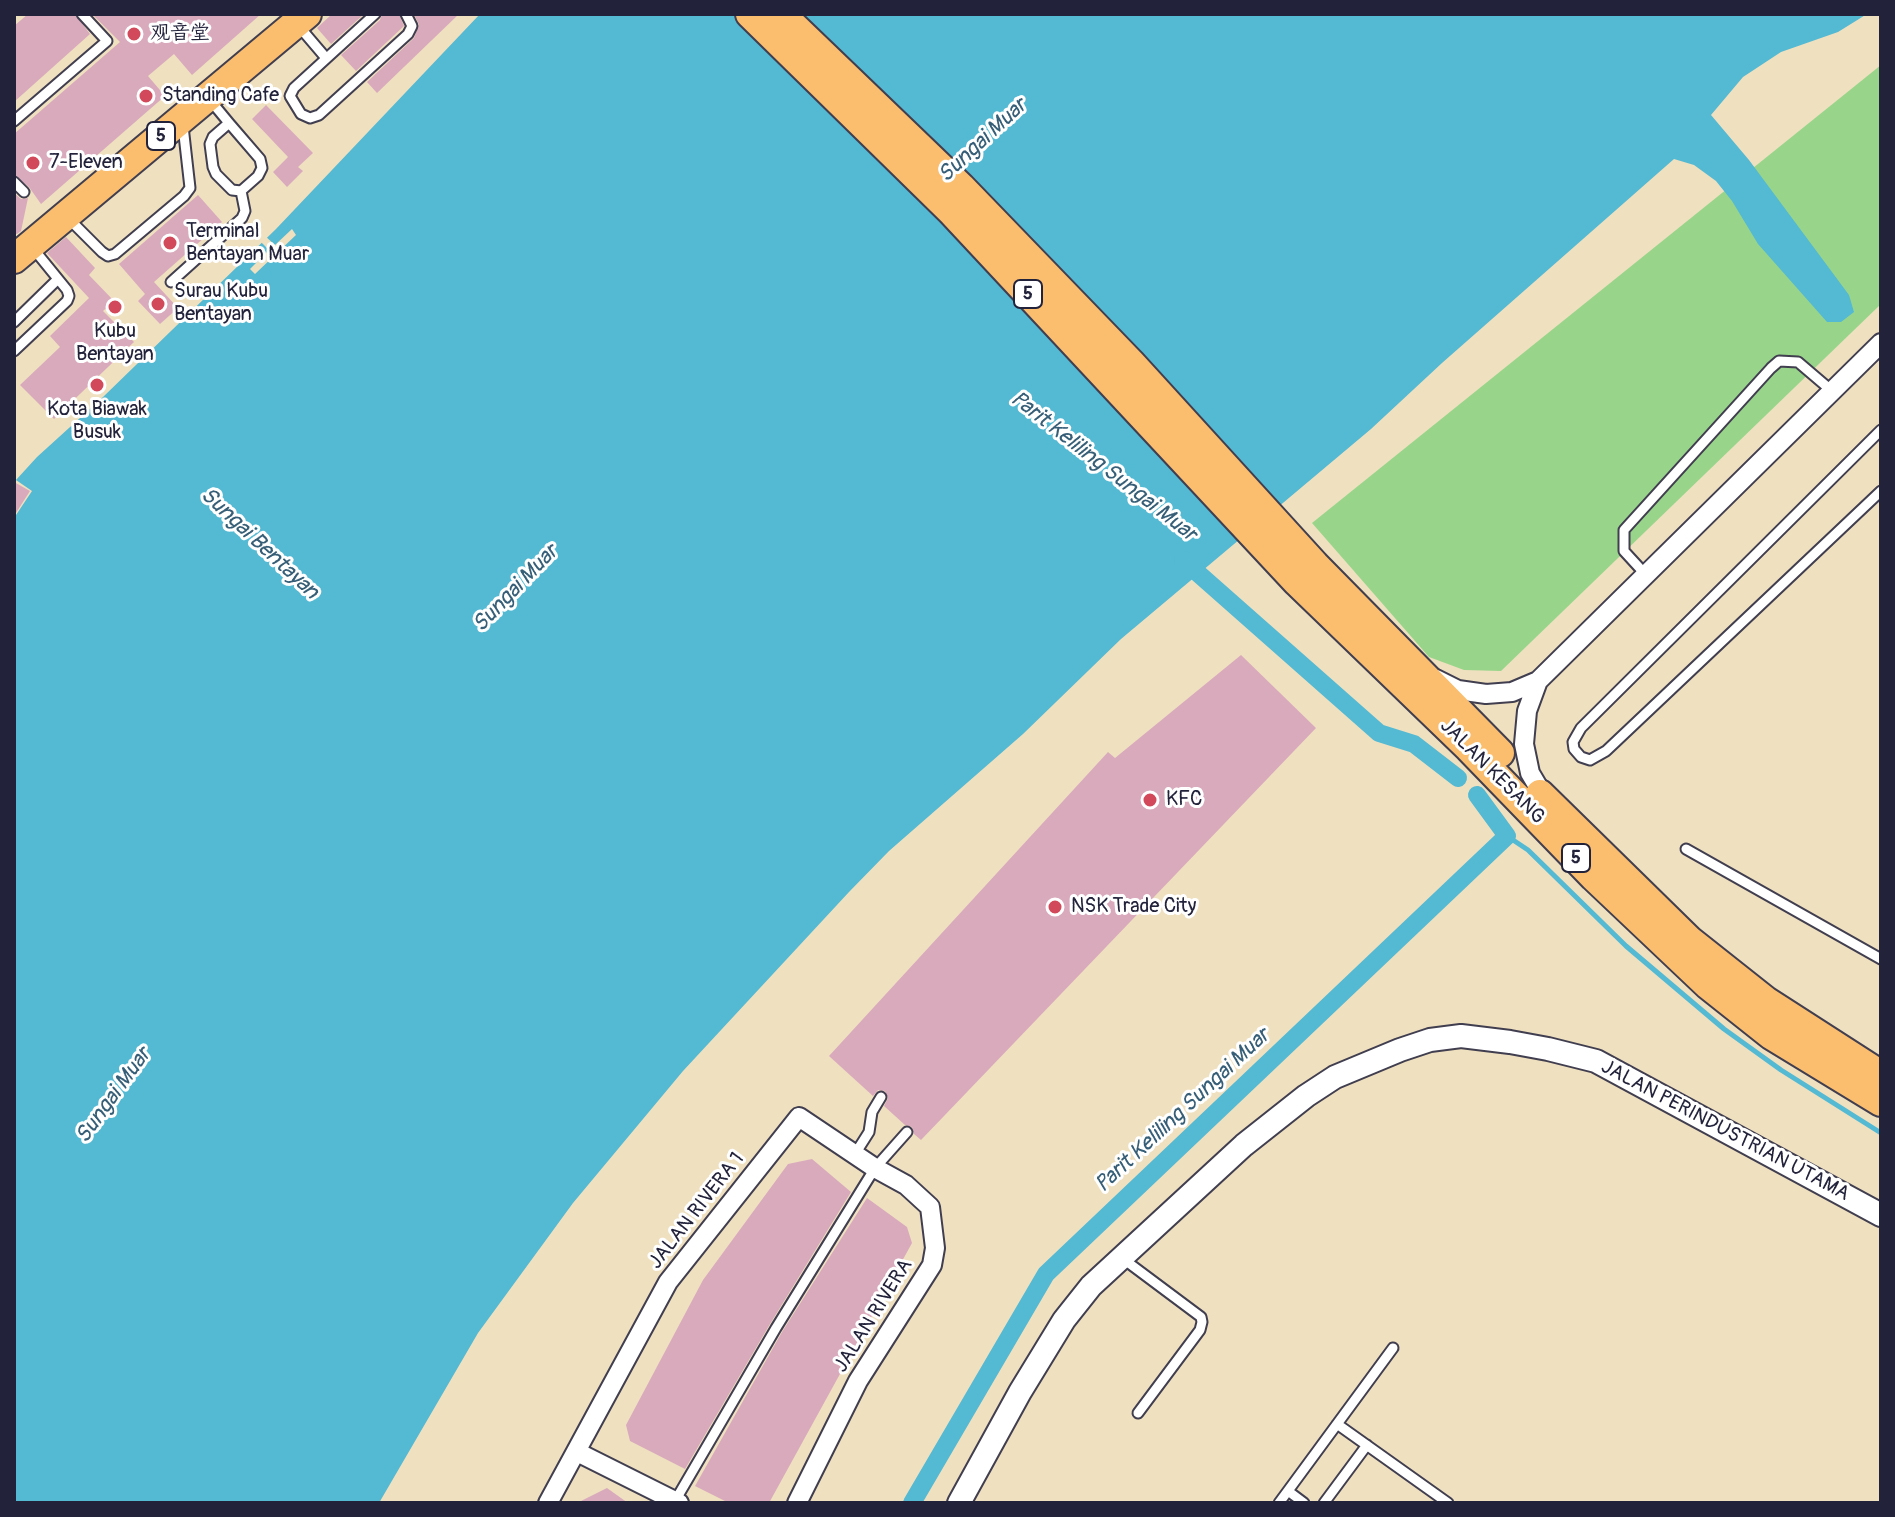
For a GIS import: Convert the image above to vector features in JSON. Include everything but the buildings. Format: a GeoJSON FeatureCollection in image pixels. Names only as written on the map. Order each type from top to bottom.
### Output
{"type":"FeatureCollection","features":[{"type":"Feature","properties":{"kind":"main road","name":"5"},"geometry":{"type":"LineString","coordinates":[[750,14],[951,211],[1306,573]]}},
{"type":"Feature","properties":{"kind":"main road","name":"5"},"geometry":{"type":"LineString","coordinates":[[781,14],[961,187],[1131,363],[1306,573]]}},
{"type":"Feature","properties":{"kind":"main road","name":"5"},"geometry":{"type":"LineString","coordinates":[[22,252],[302,19]]}},
{"type":"Feature","properties":{"kind":"main road","name":"JALAN KESANG"},"geometry":{"type":"LineString","coordinates":[[1306,573],[1423,672],[1546,800],[1689,940],[1766,1001],[1881,1075]]}},
{"type":"Feature","properties":{"kind":"main road","name":"JALAN KESANG"},"geometry":{"type":"LineString","coordinates":[[1306,573],[1594,877],[1708,985],[1771,1035],[1881,1102]]}},
{"type":"Feature","properties":{"kind":"street"},"geometry":{"type":"LineString","coordinates":[[1423,672],[1458,690],[1486,694],[1512,692],[1538,681],[1881,343]]}},
{"type":"Feature","properties":{"kind":"street"},"geometry":{"type":"LineString","coordinates":[[1538,681],[1527,711],[1524,744],[1530,773],[1546,800]]}},
{"type":"Feature","properties":{"kind":"street","name":"JALAN PERINDUSTRIAN UTAMA"},"geometry":{"type":"LineString","coordinates":[[959,1503],[1020,1392],[1064,1320],[1091,1286],[1244,1145],[1335,1077],[1430,1040],[1461,1036],[1548,1049],[1596,1061],[1881,1215]]}},
{"type":"Feature","properties":{"kind":"street","name":"JALAN RIVERA 1"},"geometry":{"type":"LineString","coordinates":[[548,1503],[668,1282],[799,1117],[875,1168]]}},
{"type":"Feature","properties":{"kind":"street","name":"JALAN RIVERA"},"geometry":{"type":"LineString","coordinates":[[797,1503],[858,1381],[932,1265],[935,1248],[930,1207],[906,1185],[875,1168]]}},
{"type":"Feature","properties":{"kind":"street"},"geometry":{"type":"LineString","coordinates":[[577,1452],[676,1502]]}},
{"type":"Feature","properties":{"kind":"lane"},"geometry":{"type":"LineString","coordinates":[[14,121],[107,41],[82,14]]}},
{"type":"Feature","properties":{"kind":"lane"},"geometry":{"type":"LineString","coordinates":[[375,14],[294,88],[290,96],[301,114],[310,118],[319,115],[408,34],[412,26],[406,14]]}},
{"type":"Feature","properties":{"kind":"lane"},"geometry":{"type":"LineString","coordinates":[[302,19],[326,58]]}},
{"type":"Feature","properties":{"kind":"lane"},"geometry":{"type":"LineString","coordinates":[[208,97],[260,159],[262,168],[258,176],[241,191],[232,190],[213,167],[210,144],[213,137],[229,123]]}},
{"type":"Feature","properties":{"kind":"lane"},"geometry":{"type":"LineString","coordinates":[[66,216],[108,256],[115,254],[184,196],[190,188],[182,118]]}},
{"type":"Feature","properties":{"kind":"lane"},"geometry":{"type":"LineString","coordinates":[[14,182],[24,192]]}},
{"type":"Feature","properties":{"kind":"lane"},"geometry":{"type":"LineString","coordinates":[[171,282],[242,218],[245,211],[241,191]]}},
{"type":"Feature","properties":{"kind":"lane"},"geometry":{"type":"LineString","coordinates":[[14,351],[69,296],[58,279],[22,252]]}},
{"type":"Feature","properties":{"kind":"lane"},"geometry":{"type":"LineString","coordinates":[[14,322],[58,279]]}},
{"type":"Feature","properties":{"kind":"lane"},"geometry":{"type":"LineString","coordinates":[[1646,575],[1624,551],[1624,530],[1771,368],[1779,361],[1798,362],[1832,391]]}},
{"type":"Feature","properties":{"kind":"lane"},"geometry":{"type":"LineString","coordinates":[[1881,430],[1581,728],[1573,742],[1574,749],[1581,757],[1590,760],[1606,751],[1881,491]]}},
{"type":"Feature","properties":{"kind":"lane"},"geometry":{"type":"LineString","coordinates":[[1686,849],[1881,959]]}},
{"type":"Feature","properties":{"kind":"lane"},"geometry":{"type":"LineString","coordinates":[[855,1154],[869,1132],[872,1112],[881,1097]]}},
{"type":"Feature","properties":{"kind":"lane"},"geometry":{"type":"LineString","coordinates":[[676,1502],[776,1328],[875,1168],[907,1132]]}},
{"type":"Feature","properties":{"kind":"lane"},"geometry":{"type":"LineString","coordinates":[[1122,1258],[1201,1317],[1202,1322],[1200,1330],[1138,1413]]}},
{"type":"Feature","properties":{"kind":"lane"},"geometry":{"type":"LineString","coordinates":[[1279,1503],[1393,1348]]}},
{"type":"Feature","properties":{"kind":"lane"},"geometry":{"type":"LineString","coordinates":[[1337,1424],[1448,1503]]}},
{"type":"Feature","properties":{"kind":"lane"},"geometry":{"type":"LineString","coordinates":[[1324,1503],[1367,1445]]}},
{"type":"Feature","properties":{"kind":"lane"},"geometry":{"type":"LineString","coordinates":[[1288,1491],[1304,1503]]}},
{"type":"Feature","properties":{"kind":"green space"},"geometry":{"type":"Polygon","coordinates":[[[1881,65],[1881,304],[1501,671],[1464,670],[1429,657],[1312,523],[1881,65]]]}},
{"type":"Feature","properties":{"kind":"water"},"geometry":{"type":"Polygon","coordinates":[[[480,14],[1867,14],[1838,32],[1781,52],[1743,77],[1711,115],[1749,160],[1849,295],[1854,312],[1841,322],[1827,322],[1758,244],[1716,181],[1694,165],[1674,159],[1371,429],[1121,639],[1023,734],[889,851],[849,892],[683,1071],[573,1203],[478,1333],[379,1503],[14,1503],[14,518],[32,491],[16,480],[276,229],[480,14]]]}},
{"type":"Feature","properties":{"kind":"pier"},"geometry":{"type":"Polygon","coordinates":[[[292,229],[296,235],[255,274],[250,269],[269,250],[259,240],[264,235],[275,245],[292,229]]]}},
{"type":"Feature","properties":{"kind":"waterway","name":"Parit Keliling Sungai Muar"},"geometry":{"type":"LineString","coordinates":[[1183,560],[1379,733],[1414,744],[1458,778]]}},
{"type":"Feature","properties":{"kind":"waterway","name":"Parit Keliling Sungai Muar"},"geometry":{"type":"LineString","coordinates":[[912,1503],[1046,1274],[1507,836],[1477,795]]}},
{"type":"Feature","properties":{"kind":"waterway"},"geometry":{"type":"LineString","coordinates":[[1507,836],[1528,850],[1626,946],[1724,1029],[1781,1070],[1881,1133]]}},
{"type":"Feature","properties":{"kind":"place","name":"观音堂"},"geometry":{"type":"Point","coordinates":[134,34]}},
{"type":"Feature","properties":{"kind":"place","name":"Standing Cafe"},"geometry":{"type":"Point","coordinates":[146,96]}},
{"type":"Feature","properties":{"kind":"place","name":"7-Eleven"},"geometry":{"type":"Point","coordinates":[33,163]}},
{"type":"Feature","properties":{"kind":"place","name":"Terminal Bentayan Muar"},"geometry":{"type":"Point","coordinates":[170,243]}},
{"type":"Feature","properties":{"kind":"place","name":"Surau Kubu Bentayan"},"geometry":{"type":"Point","coordinates":[158,304]}},
{"type":"Feature","properties":{"kind":"place","name":"Kubu Bentayan"},"geometry":{"type":"Point","coordinates":[115,307]}},
{"type":"Feature","properties":{"kind":"place","name":"Kota Biawak Busuk"},"geometry":{"type":"Point","coordinates":[97,385]}},
{"type":"Feature","properties":{"kind":"place","name":"KFC"},"geometry":{"type":"Point","coordinates":[1150,800]}},
{"type":"Feature","properties":{"kind":"place","name":"NSK Trade City"},"geometry":{"type":"Point","coordinates":[1055,907]}},
{"type":"Feature","properties":{"kind":"water label","name":"Sungai Muar"},"geometry":{"type":"Point","coordinates":[983,141]}},
{"type":"Feature","properties":{"kind":"water label","name":"Sungai Bentayan"},"geometry":{"type":"Point","coordinates":[259,544]}},
{"type":"Feature","properties":{"kind":"water label","name":"Sungai Muar"},"geometry":{"type":"Point","coordinates":[516,589]}},
{"type":"Feature","properties":{"kind":"water label","name":"Sungai Muar"},"geometry":{"type":"Point","coordinates":[114,1096]}}]}
